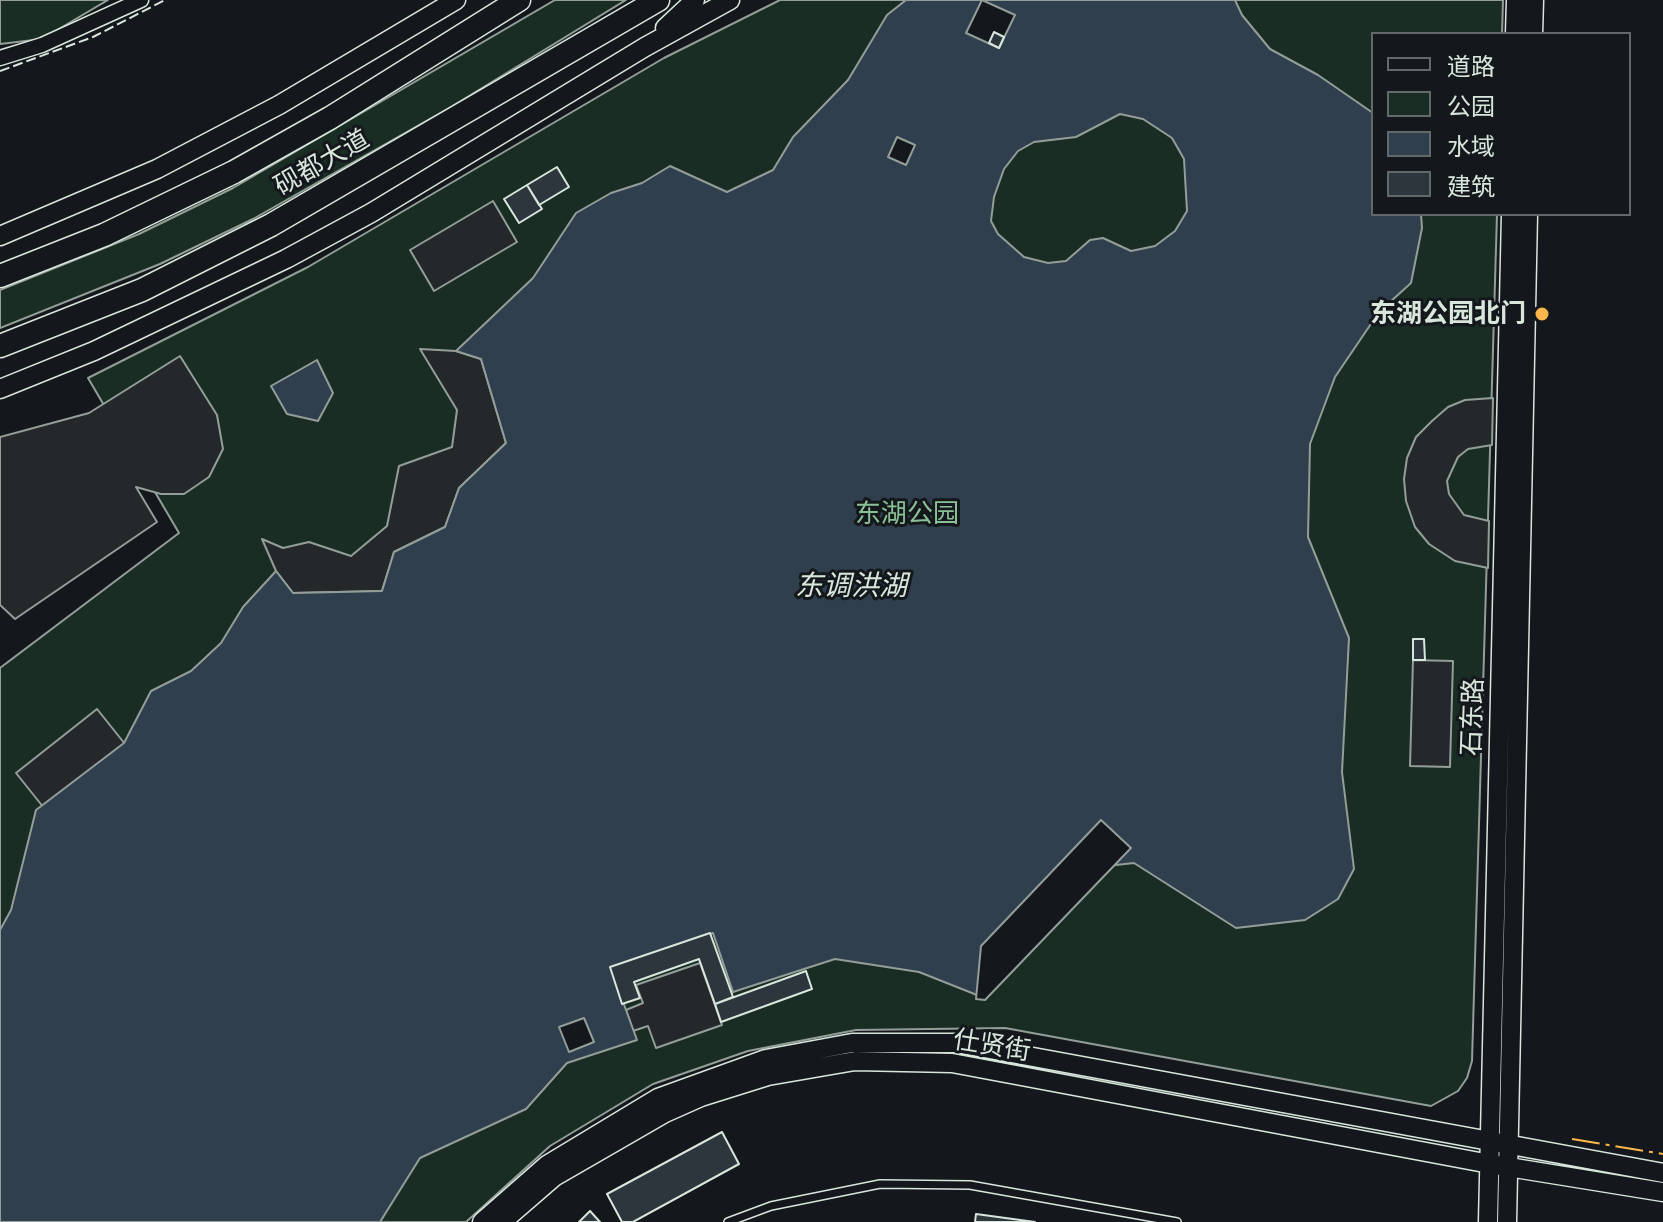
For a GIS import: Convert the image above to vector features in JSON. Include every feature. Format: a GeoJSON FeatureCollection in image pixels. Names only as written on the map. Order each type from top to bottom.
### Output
{"type":"FeatureCollection","features":[{"type":"Feature","properties":{"kind":"main road","name":"砚都大道"},"geometry":{"type":"LineString","coordinates":[[0,276],[104,235],[234,172],[330,118],[519,0]]}},
{"type":"Feature","properties":{"kind":"main road","name":"砚都大道"},"geometry":{"type":"LineString","coordinates":[[0,346],[142,290],[271,225],[658,0]]}},
{"type":"Feature","properties":{"kind":"street"},"geometry":{"type":"LineString","coordinates":[[0,58],[42,45],[141,0]]}},
{"type":"Feature","properties":{"kind":"street"},"geometry":{"type":"LineString","coordinates":[[0,236],[94,199],[170,163],[292,97],[456,0]]}},
{"type":"Feature","properties":{"kind":"street"},"geometry":{"type":"LineString","coordinates":[[645,47],[695,0]]}},
{"type":"Feature","properties":{"kind":"street"},"geometry":{"type":"LineString","coordinates":[[0,389],[94,351],[286,259],[420,184],[645,47],[730,0]]}},
{"type":"Feature","properties":{"kind":"street"},"geometry":{"type":"LineString","coordinates":[[1515,32],[1516,0]]}},
{"type":"Feature","properties":{"kind":"street"},"geometry":{"type":"LineString","coordinates":[[1533,32],[1534,0]]}},
{"type":"Feature","properties":{"kind":"street","name":"石东路"},"geometry":{"type":"LineString","coordinates":[[1507,1222],[1499,1143],[1511,216]]}},
{"type":"Feature","properties":{"kind":"street","name":"石东路"},"geometry":{"type":"LineString","coordinates":[[1499,1143],[1528,216]]}},
{"type":"Feature","properties":{"kind":"street"},"geometry":{"type":"LineString","coordinates":[[482,1222],[547,1165],[658,1098],[766,1059],[852,1043],[957,1043],[1663,1173]]}},
{"type":"Feature","properties":{"kind":"street","name":"仕贤街"},"geometry":{"type":"LineString","coordinates":[[502,1222],[554,1177],[629,1131],[677,1108],[768,1076],[855,1061],[952,1063],[1499,1165],[1663,1192]]}},
{"type":"Feature","properties":{"kind":"street","name":"石东路"},"geometry":{"type":"LineString","coordinates":[[1488,1222],[1499,1165]]}},
{"type":"Feature","properties":{"kind":"lane"},"geometry":{"type":"LineString","coordinates":[[728,1222],[771,1206],[880,1184],[970,1185],[1177,1222]]}},
{"type":"Feature","properties":{"kind":"green space"},"geometry":{"type":"Polygon","coordinates":[[[0,0],[108,0],[42,39],[0,44],[0,0]]]}},
{"type":"Feature","properties":{"kind":"green space"},"geometry":{"type":"Polygon","coordinates":[[[555,0],[626,0],[451,107],[253,219],[160,264],[0,328],[0,290],[139,234],[233,188],[555,0]]]}},
{"type":"Feature","properties":{"kind":"green space","name":"东调洪湖"},"geometry":{"type":"Polygon","coordinates":[[[780,0],[1503,0],[1502,32],[1371,32],[1371,216],[1497,216],[1472,1061],[1467,1078],[1458,1091],[1431,1106],[1005,1028],[856,1030],[748,1051],[653,1084],[550,1146],[466,1222],[0,1222],[0,668],[179,533],[88,378],[308,267],[664,58],[780,0]]]}},
{"type":"Feature","properties":{"kind":"shaded area"},"geometry":{"type":"Polygon","coordinates":[[[493,201],[517,242],[434,291],[410,250],[493,201]]]}},
{"type":"Feature","properties":{"kind":"shaded area"},"geometry":{"type":"Polygon","coordinates":[[[420,349],[456,351],[481,359],[506,443],[459,488],[445,527],[394,552],[382,591],[293,593],[276,571],[262,539],[283,548],[309,542],[351,556],[387,526],[399,466],[452,447],[457,410],[420,349]]]}},
{"type":"Feature","properties":{"kind":"shaded area"},"geometry":{"type":"Polygon","coordinates":[[[180,356],[217,415],[223,449],[209,477],[184,494],[161,494],[136,487],[157,522],[15,619],[0,605],[0,437],[89,413],[180,356]]]}},
{"type":"Feature","properties":{"kind":"shaded area"},"geometry":{"type":"Polygon","coordinates":[[[1493,398],[1492,445],[1468,449],[1458,457],[1447,481],[1449,494],[1464,515],[1489,521],[1488,568],[1455,561],[1429,544],[1415,527],[1406,501],[1404,479],[1407,458],[1416,437],[1432,421],[1448,407],[1465,400],[1493,398]]]}},
{"type":"Feature","properties":{"kind":"shaded area"},"geometry":{"type":"Polygon","coordinates":[[[1413,660],[1453,661],[1450,767],[1410,766],[1413,660]]]}},
{"type":"Feature","properties":{"kind":"shaded area"},"geometry":{"type":"Polygon","coordinates":[[[97,709],[137,759],[56,823],[16,773],[97,709]]]}},
{"type":"Feature","properties":{"kind":"shaded area"},"geometry":{"type":"Polygon","coordinates":[[[700,963],[722,1025],[656,1048],[648,1026],[633,1031],[626,1010],[643,1003],[636,985],[700,963]]]}},
{"type":"Feature","properties":{"kind":"water","name":"东调洪湖"},"geometry":{"type":"Polygon","coordinates":[[[906,0],[1235,0],[1242,15],[1270,49],[1318,75],[1371,112],[1371,216],[1421,216],[1422,228],[1411,283],[1379,312],[1335,377],[1310,444],[1308,537],[1349,638],[1342,772],[1354,869],[1338,899],[1305,920],[1236,928],[1134,863],[1107,866],[982,997],[919,972],[835,959],[733,992],[713,933],[611,969],[637,1040],[567,1063],[526,1109],[420,1158],[380,1222],[0,1222],[0,930],[11,910],[36,810],[124,743],[151,691],[191,671],[221,643],[243,607],[276,571],[293,593],[382,591],[394,552],[445,527],[459,488],[506,443],[481,359],[456,351],[533,278],[576,213],[611,193],[642,183],[670,166],[727,192],[773,170],[793,137],[848,80],[887,15],[906,0]],[[1120,114],[1076,137],[1034,142],[1018,151],[1004,169],[994,197],[991,221],[998,234],[1024,257],[1048,263],[1066,261],[1090,240],[1103,238],[1131,251],[1155,246],[1175,231],[1187,211],[1184,159],[1172,138],[1143,119],[1120,114]]]}},
{"type":"Feature","properties":{"kind":"water"},"geometry":{"type":"Polygon","coordinates":[[[317,360],[333,393],[318,421],[287,414],[271,386],[317,360]]]}},
{"type":"Feature","properties":{"kind":"pier"},"geometry":{"type":"Polygon","coordinates":[[[982,0],[1015,15],[999,48],[966,33],[982,0]]]}},
{"type":"Feature","properties":{"kind":"pier"},"geometry":{"type":"Polygon","coordinates":[[[897,137],[915,145],[906,165],[888,157],[897,137]]]}},
{"type":"Feature","properties":{"kind":"pier"},"geometry":{"type":"Polygon","coordinates":[[[1101,820],[1131,848],[985,1000],[976,999],[981,946],[1101,820]]]}},
{"type":"Feature","properties":{"kind":"pier"},"geometry":{"type":"Polygon","coordinates":[[[584,1018],[594,1042],[569,1052],[559,1027],[584,1018]]]}},
{"type":"Feature","properties":{"kind":"building"},"geometry":{"type":"Polygon","coordinates":[[[994,32],[1004,37],[999,48],[989,43],[994,32]]]}},
{"type":"Feature","properties":{"kind":"building"},"geometry":{"type":"Polygon","coordinates":[[[557,167],[569,187],[539,205],[527,185],[557,167]]]}},
{"type":"Feature","properties":{"kind":"building"},"geometry":{"type":"Polygon","coordinates":[[[527,185],[542,209],[519,223],[504,199],[527,185]]]}},
{"type":"Feature","properties":{"kind":"building"},"geometry":{"type":"Polygon","coordinates":[[[1413,639],[1424,639],[1425,660],[1413,660],[1413,639]]]}},
{"type":"Feature","properties":{"kind":"building"},"geometry":{"type":"Polygon","coordinates":[[[710,933],[733,997],[715,1004],[699,959],[634,982],[640,998],[622,1004],[610,967],[710,933]]]}},
{"type":"Feature","properties":{"kind":"building"},"geometry":{"type":"Polygon","coordinates":[[[806,971],[812,989],[721,1022],[715,1004],[806,971]]]}},
{"type":"Feature","properties":{"kind":"building"},"geometry":{"type":"Polygon","coordinates":[[[722,1132],[739,1164],[633,1222],[622,1222],[607,1194],[722,1132]]]}},
{"type":"Feature","properties":{"kind":"building"},"geometry":{"type":"Polygon","coordinates":[[[590,1211],[600,1222],[579,1222],[590,1211]]]}},
{"type":"Feature","properties":{"kind":"building"},"geometry":{"type":"Polygon","coordinates":[[[976,1214],[1035,1222],[975,1222],[976,1214]]]}},
{"type":"Feature","properties":{"kind":"fence"},"geometry":{"type":"LineString","coordinates":[[0,71],[93,37],[165,0]]}},
{"type":"Feature","properties":{"kind":"power"},"geometry":{"type":"LineString","coordinates":[[1572,1139],[1663,1154]]}},
{"type":"Feature","properties":{"kind":"place","name":"东湖公园北门"},"geometry":{"type":"Point","coordinates":[1542,314]}},
{"type":"Feature","properties":{"kind":"park label","name":"东湖公园"},"geometry":{"type":"Point","coordinates":[907,514]}}]}
